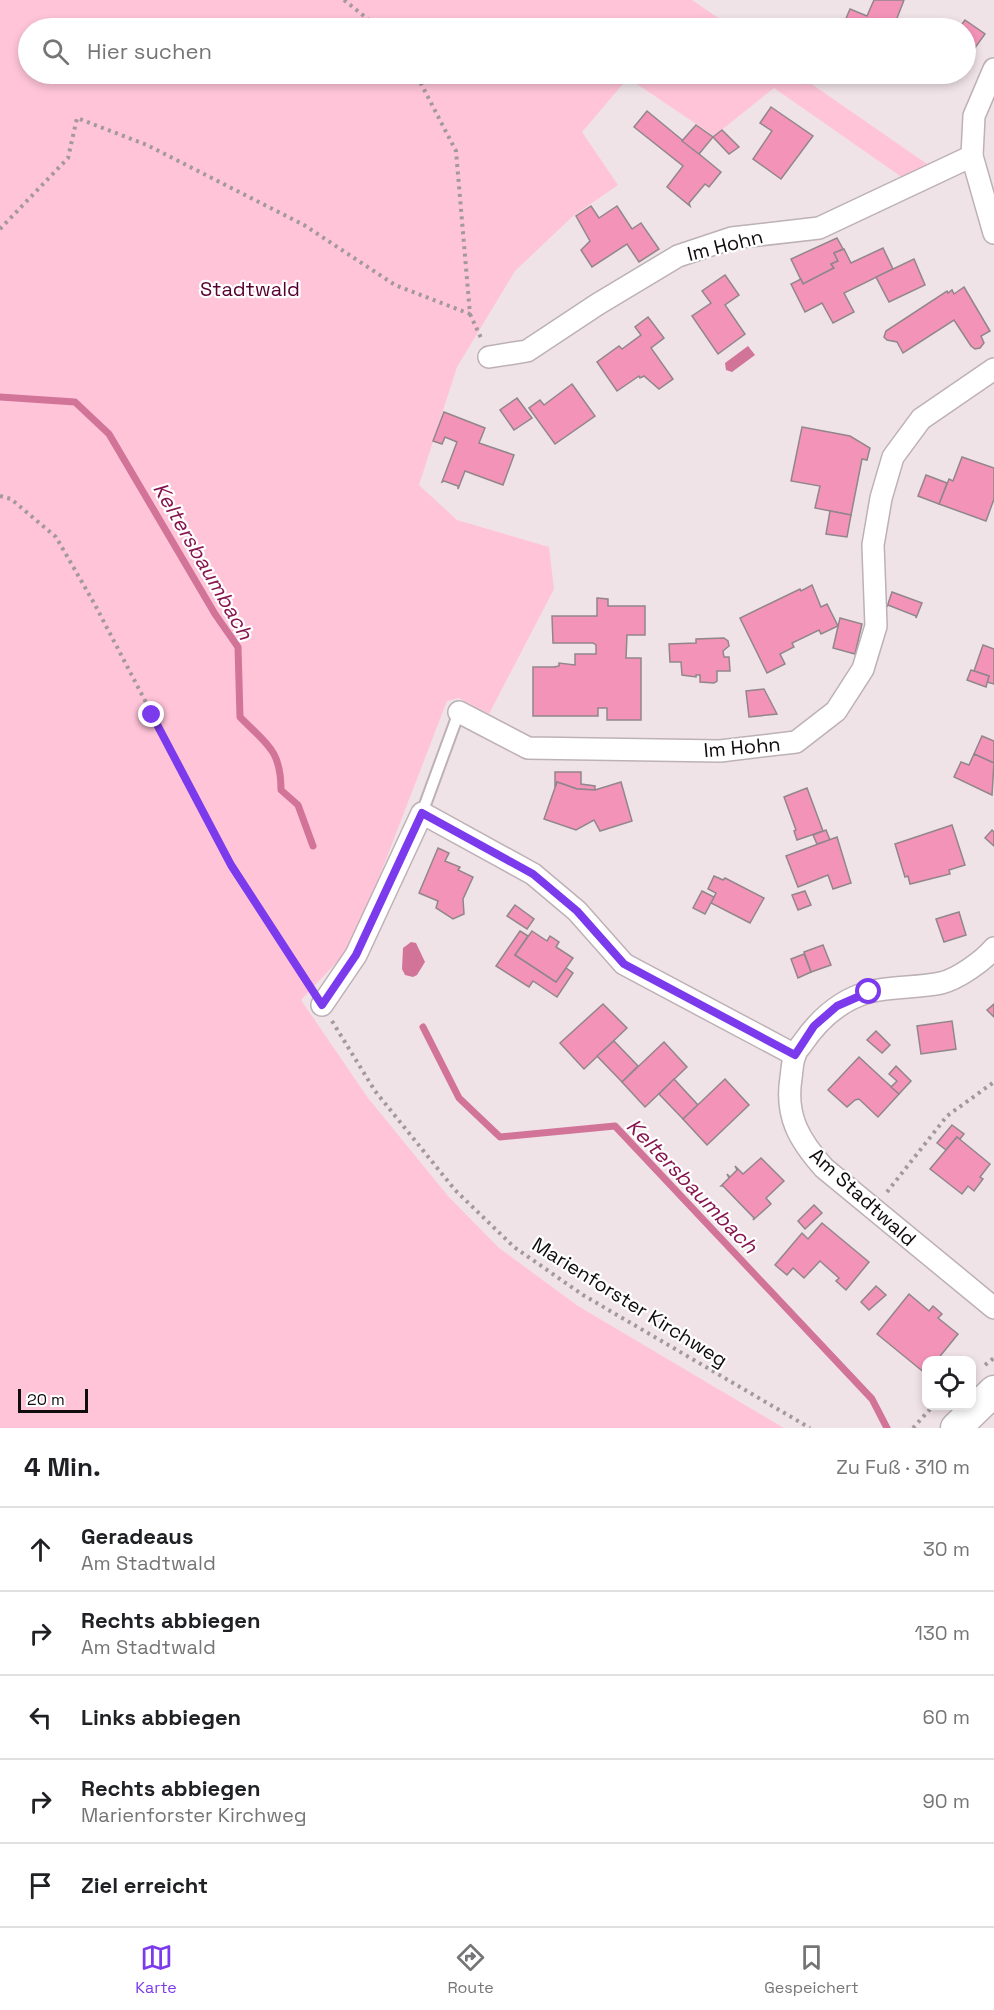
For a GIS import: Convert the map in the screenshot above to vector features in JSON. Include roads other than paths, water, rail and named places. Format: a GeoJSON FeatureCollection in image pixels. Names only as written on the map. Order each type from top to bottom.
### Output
{"type":"FeatureCollection","features":[{"type":"Feature","properties":{"kind":"main road"},"geometry":{"type":"LineString","coordinates":[[956,1428],[994,1390]]}},
{"type":"Feature","properties":{"kind":"street"},"geometry":{"type":"LineString","coordinates":[[994,69],[974,116],[972,156],[994,233]]}},
{"type":"Feature","properties":{"kind":"street","name":"Im Hohn"},"geometry":{"type":"LineString","coordinates":[[489,357],[527,351],[598,304],[678,256],[732,238],[819,228],[972,156]]}},
{"type":"Feature","properties":{"kind":"street","name":"Im Hohn"},"geometry":{"type":"LineString","coordinates":[[459,712],[528,748],[720,751],[796,742],[836,711],[863,669],[876,626],[873,545],[880,498],[893,456],[921,419],[994,369]]}},
{"type":"Feature","properties":{"kind":"street"},"geometry":{"type":"LineString","coordinates":[[322,1005],[356,955],[422,813],[533,874],[577,911],[624,964],[795,1055]]}},
{"type":"Feature","properties":{"kind":"street","name":"Am Stadtwald"},"geometry":{"type":"LineString","coordinates":[[994,948],[968,970],[943,983],[869,992],[837,1006],[814,1026],[795,1055],[789,1088],[794,1125],[807,1149],[824,1168],[994,1308]]}},
{"type":"Feature","properties":{"kind":"lane"},"geometry":{"type":"LineString","coordinates":[[422,813],[459,712]]}},
{"type":"Feature","properties":{"kind":"waterway","name":"Keltersbaumbach"},"geometry":{"type":"LineString","coordinates":[[0,397],[75,402],[109,434],[215,614],[238,647],[240,717],[264,741],[275,756],[281,790],[298,805],[313,846]]}},
{"type":"Feature","properties":{"kind":"waterway","name":"Keltersbaumbach"},"geometry":{"type":"LineString","coordinates":[[423,1027],[459,1098],[500,1137],[615,1126],[872,1399],[887,1428]]}},
{"type":"Feature","properties":{"kind":"park label","name":"Stadtwald"},"geometry":{"type":"Point","coordinates":[250,289]}}]}
